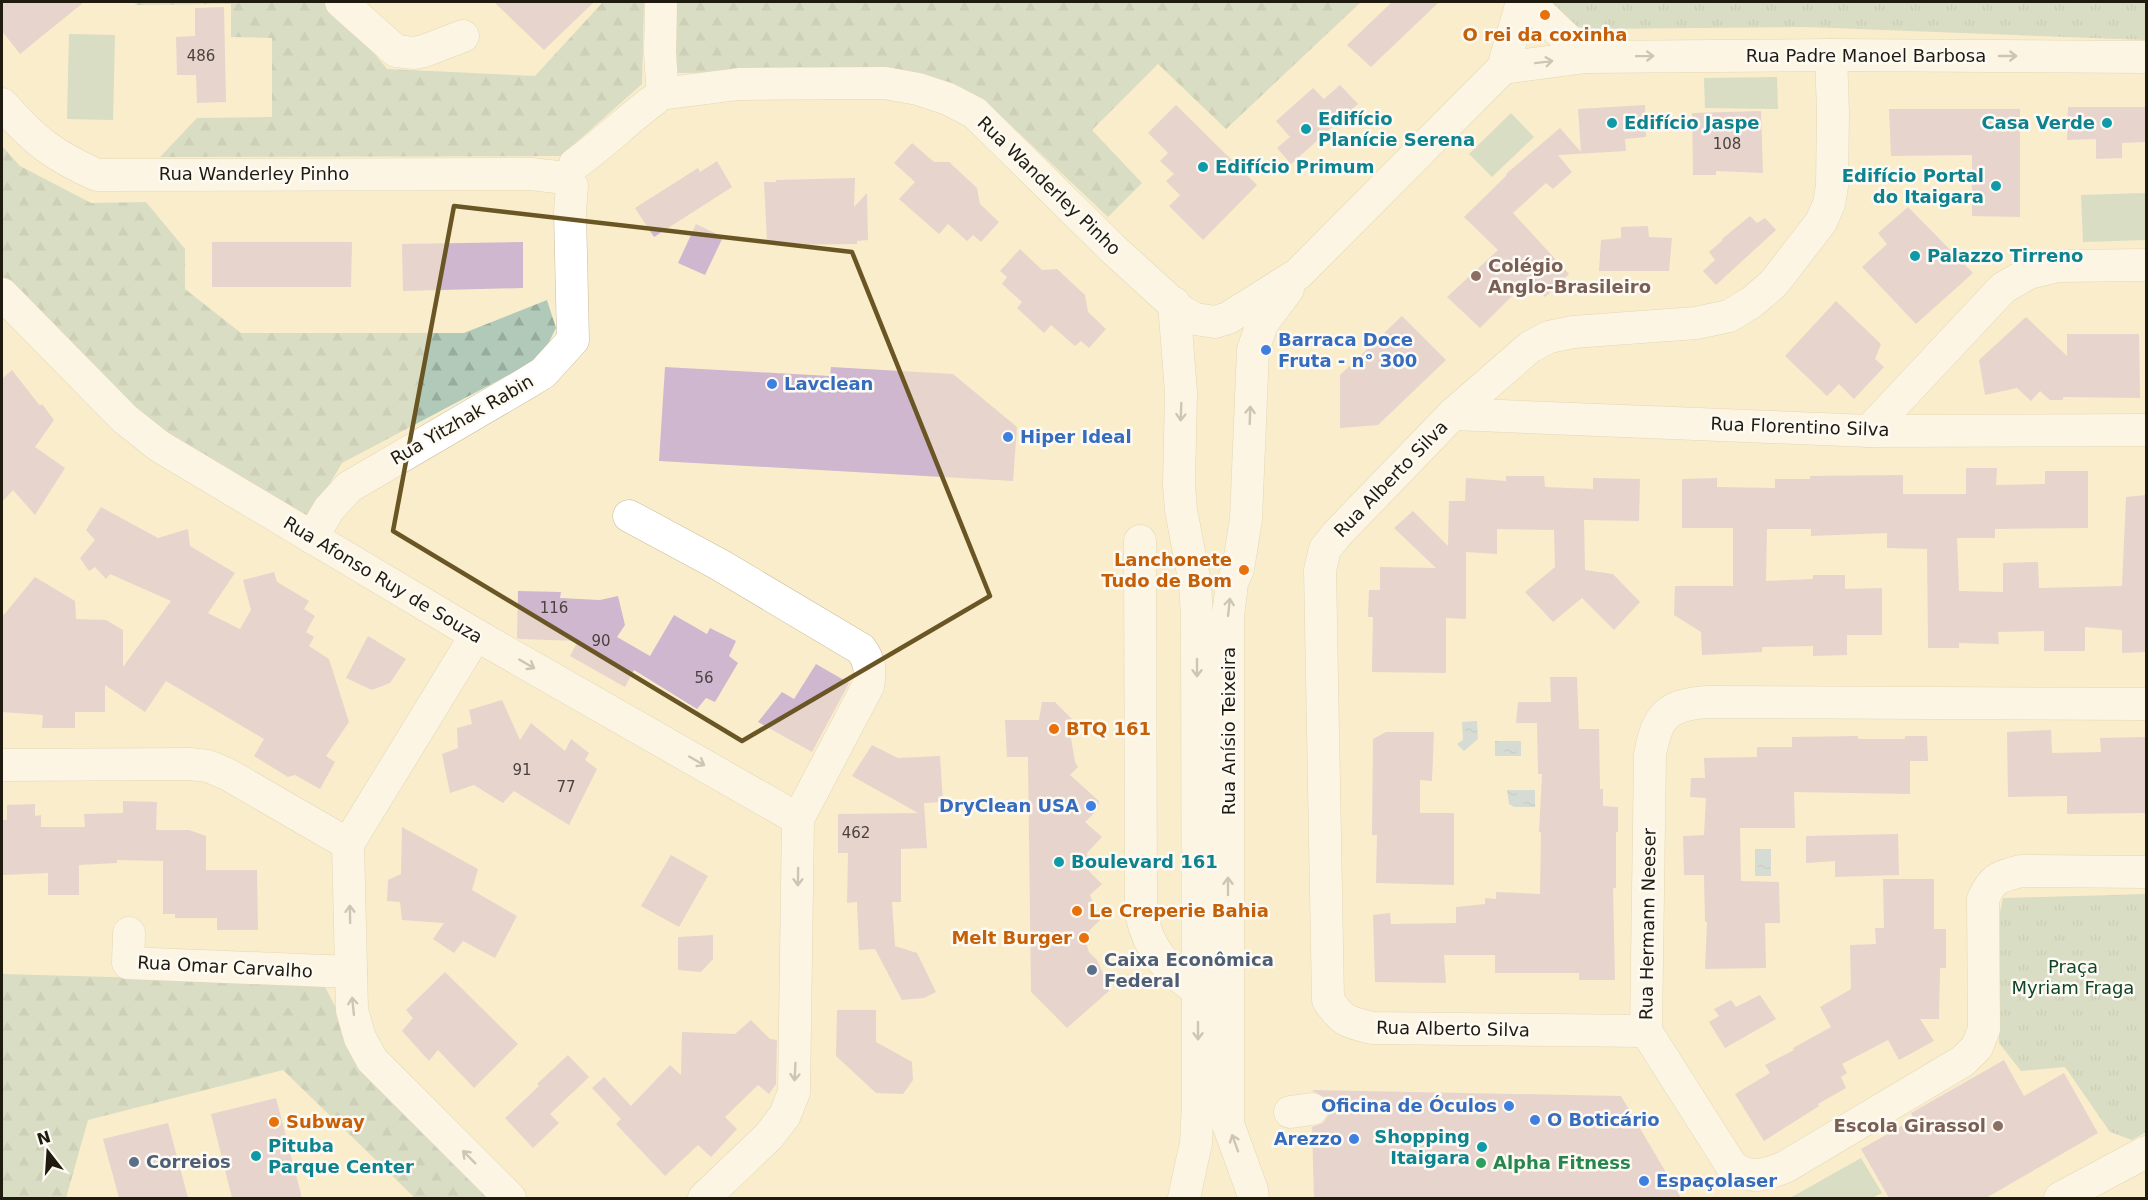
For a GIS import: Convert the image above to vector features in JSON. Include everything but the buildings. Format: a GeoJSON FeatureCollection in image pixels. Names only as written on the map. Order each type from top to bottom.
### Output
{"type":"FeatureCollection","features":[{"type":"Feature","properties":{"kind":"street"},"geometry":{"type":"LineString","coordinates":[[340,2],[396,51],[414,53],[424,51],[464,36]]}},
{"type":"Feature","properties":{"kind":"street"},"geometry":{"type":"LineString","coordinates":[[567,176],[661,89],[661,2]]}},
{"type":"Feature","properties":{"kind":"street"},"geometry":{"type":"LineString","coordinates":[[1179,354],[1186,342],[1197,331],[1228,318],[1298,274],[1503,68],[1522,2]]}},
{"type":"Feature","properties":{"kind":"street"},"geometry":{"type":"LineString","coordinates":[[1528,2],[1586,57]]}},
{"type":"Feature","properties":{"kind":"street","name":"Rua Padre Manoel Barbosa"},"geometry":{"type":"LineString","coordinates":[[1503,68],[1586,57],[1831,55],[2146,57]]}},
{"type":"Feature","properties":{"kind":"street","name":"Rua Alberto Silva"},"geometry":{"type":"LineString","coordinates":[[1646,1031],[1372,1028],[1351,1023],[1338,1016],[1328,1000],[1320,570],[1325,549],[1331,541],[1453,414],[1530,347],[1549,337],[1573,332],[1696,323],[1729,316],[1752,302],[1774,283],[1821,222],[1829,204],[1832,165],[1831,55]]}},
{"type":"Feature","properties":{"kind":"street","name":"Rua Wanderley Pinho"},"geometry":{"type":"LineString","coordinates":[[661,89],[739,84],[885,83],[918,89],[948,99],[975,113],[1113,249],[1181,311],[1195,319],[1234,327],[1253,350]]}},
{"type":"Feature","properties":{"kind":"street","name":"Rua Wanderley Pinho"},"geometry":{"type":"LineString","coordinates":[[2,104],[30,135],[55,154],[97,175],[567,176]]}},
{"type":"Feature","properties":{"kind":"street","name":"Rua Yitzhak Rabin"},"geometry":{"type":"LineString","coordinates":[[312,538],[329,509],[349,487],[543,373],[573,340],[567,176]]}},
{"type":"Feature","properties":{"kind":"street"},"geometry":{"type":"LineString","coordinates":[[1869,431],[2003,288],[2030,273],[2058,266],[2146,265]]}},
{"type":"Feature","properties":{"kind":"street","name":"Rua Anísio Teixeira"},"geometry":{"type":"LineString","coordinates":[[1253,1198],[1228,1124],[1228,616],[1232,583],[1238,570],[1246,519],[1253,350],[1262,324],[1298,274]]}},
{"type":"Feature","properties":{"kind":"street","name":"Rua Afonso Ruy de Souza"},"geometry":{"type":"LineString","coordinates":[[2,294],[125,419],[159,446],[476,635],[798,819]]}},
{"type":"Feature","properties":{"kind":"street","name":"Rua Anísio Teixeira"},"geometry":{"type":"LineString","coordinates":[[1174,303],[1181,392],[1179,485],[1181,510],[1195,584],[1197,616],[1196,1143],[1184,1198]]}},
{"type":"Feature","properties":{"kind":"street","name":"Rua Florentino Silva"},"geometry":{"type":"LineString","coordinates":[[1453,414],[1869,431],[2146,430]]}},
{"type":"Feature","properties":{"kind":"street"},"geometry":{"type":"LineString","coordinates":[[629,516],[720,565],[861,649],[868,659],[870,672],[868,686],[798,819],[794,1092],[785,1115],[769,1136],[704,1198]]}},
{"type":"Feature","properties":{"kind":"street"},"geometry":{"type":"LineString","coordinates":[[1140,542],[1141,914],[1145,933],[1157,956],[1172,973],[1198,990]]}},
{"type":"Feature","properties":{"kind":"street"},"geometry":{"type":"LineString","coordinates":[[1190,556],[1211,569],[1233,564],[1241,555]]}},
{"type":"Feature","properties":{"kind":"street"},"geometry":{"type":"LineString","coordinates":[[476,635],[348,844],[352,1010],[360,1038],[372,1060],[510,1198]]}},
{"type":"Feature","properties":{"kind":"street","name":"Rua Hermann Neeser"},"geometry":{"type":"LineString","coordinates":[[2146,704],[1707,702],[1692,703],[1676,708],[1662,717],[1656,728],[1650,755],[1646,1031],[1731,1164],[1740,1173],[1754,1175],[1769,1173],[1785,1167],[1963,1061],[1977,1047],[1984,1029],[1983,899],[1990,884],[2002,876],[2021,871],[2146,872]]}},
{"type":"Feature","properties":{"kind":"street"},"geometry":{"type":"LineString","coordinates":[[2,765],[190,764],[208,766],[227,774],[348,844]]}},
{"type":"Feature","properties":{"kind":"street","name":"Rua Omar Carvalho"},"geometry":{"type":"LineString","coordinates":[[129,933],[128,963],[351,972]]}},
{"type":"Feature","properties":{"kind":"street"},"geometry":{"type":"LineString","coordinates":[[2060,1198],[2146,1152]]}},
{"type":"Feature","properties":{"kind":"highlighted area"},"geometry":{"type":"Polygon","coordinates":[[[454,206],[852,252],[990,596],[742,741],[393,531],[454,206]]]}},
{"type":"Feature","properties":{"kind":"green space"},"geometry":{"type":"Polygon","coordinates":[[[133,2],[332,2],[387,69],[535,76],[603,2],[644,2],[642,84],[561,156],[160,157],[197,118],[272,117],[272,38],[231,37],[231,4],[137,5],[133,2]]]}},
{"type":"Feature","properties":{"kind":"green space"},"geometry":{"type":"Polygon","coordinates":[[[671,2],[1361,2],[1226,129],[1158,64],[1092,130],[1142,183],[1108,217],[1000,115],[958,86],[900,70],[677,73],[671,2]]]}},
{"type":"Feature","properties":{"kind":"green space"},"geometry":{"type":"Polygon","coordinates":[[[1544,2],[2146,2],[2146,40],[1807,27],[1585,29],[1558,19],[1544,2]]]}},
{"type":"Feature","properties":{"kind":"green space"},"geometry":{"type":"Polygon","coordinates":[[[69,34],[115,35],[113,120],[67,119],[69,34]]]}},
{"type":"Feature","properties":{"kind":"green space"},"geometry":{"type":"Polygon","coordinates":[[[1777,77],[1778,109],[1705,108],[1704,78],[1777,77]]]}},
{"type":"Feature","properties":{"kind":"green space"},"geometry":{"type":"Polygon","coordinates":[[[1511,113],[1534,137],[1492,177],[1469,154],[1511,113]]]}},
{"type":"Feature","properties":{"kind":"green space"},"geometry":{"type":"Polygon","coordinates":[[[2,146],[20,166],[91,203],[146,202],[185,249],[185,289],[241,333],[464,333],[547,300],[556,328],[541,358],[342,463],[306,524],[149,424],[2,284],[2,146]]]}},
{"type":"Feature","properties":{"kind":"green space"},"geometry":{"type":"Polygon","coordinates":[[[2146,193],[2146,240],[2083,242],[2081,195],[2146,193]]]}},
{"type":"Feature","properties":{"kind":"green space","name":"Praça Myriam Fraga"},"geometry":{"type":"Polygon","coordinates":[[[2146,894],[2146,1132],[2132,1140],[2110,1132],[2065,1067],[2021,1071],[1999,1043],[2000,912],[2003,898],[2146,894]]]}},
{"type":"Feature","properties":{"kind":"green space"},"geometry":{"type":"Polygon","coordinates":[[[2,974],[323,983],[364,1062],[490,1198],[415,1198],[283,1070],[88,1120],[66,1198],[2,1198],[2,974]]]}},
{"type":"Feature","properties":{"kind":"green space"},"geometry":{"type":"Polygon","coordinates":[[[1861,1158],[1882,1193],[1872,1198],[1790,1198],[1861,1158]]]}},
{"type":"Feature","properties":{"kind":"water"},"geometry":{"type":"Polygon","coordinates":[[[1477,721],[1478,739],[1464,751],[1457,744],[1463,740],[1462,722],[1477,721]]]}},
{"type":"Feature","properties":{"kind":"water"},"geometry":{"type":"Polygon","coordinates":[[[1495,741],[1521,741],[1521,756],[1495,756],[1495,741]]]}},
{"type":"Feature","properties":{"kind":"water"},"geometry":{"type":"Polygon","coordinates":[[[1507,790],[1535,790],[1535,807],[1514,807],[1509,804],[1507,790]]]}},
{"type":"Feature","properties":{"kind":"water"},"geometry":{"type":"Polygon","coordinates":[[[1755,849],[1771,849],[1771,876],[1755,876],[1755,849]]]}},
{"type":"Feature","properties":{"kind":"place","name":"O rei da coxinha"},"geometry":{"type":"Point","coordinates":[1545,15]}},
{"type":"Feature","properties":{"kind":"place","name":"Edifício Jaspe"},"geometry":{"type":"Point","coordinates":[1612,123]}},
{"type":"Feature","properties":{"kind":"place","name":"Casa Verde"},"geometry":{"type":"Point","coordinates":[2107,123]}},
{"type":"Feature","properties":{"kind":"place","name":"Edifício Planície Serena"},"geometry":{"type":"Point","coordinates":[1306,129]}},
{"type":"Feature","properties":{"kind":"place","name":"Edifício Primum"},"geometry":{"type":"Point","coordinates":[1203,167]}},
{"type":"Feature","properties":{"kind":"place","name":"Edifício Portal do Itaigara"},"geometry":{"type":"Point","coordinates":[1996,186]}},
{"type":"Feature","properties":{"kind":"place","name":"Palazzo Tirreno"},"geometry":{"type":"Point","coordinates":[1915,256]}},
{"type":"Feature","properties":{"kind":"place","name":"Colégio Anglo-Brasileiro"},"geometry":{"type":"Point","coordinates":[1476,276]}},
{"type":"Feature","properties":{"kind":"place","name":"Barraca Doce Fruta - n° 300"},"geometry":{"type":"Point","coordinates":[1266,350]}},
{"type":"Feature","properties":{"kind":"place","name":"Lavclean"},"geometry":{"type":"Point","coordinates":[772,384]}},
{"type":"Feature","properties":{"kind":"place","name":"Hiper Ideal"},"geometry":{"type":"Point","coordinates":[1008,437]}},
{"type":"Feature","properties":{"kind":"place","name":"Lanchonete Tudo de Bom"},"geometry":{"type":"Point","coordinates":[1244,570]}},
{"type":"Feature","properties":{"kind":"place","name":"BTQ 161"},"geometry":{"type":"Point","coordinates":[1054,729]}},
{"type":"Feature","properties":{"kind":"place","name":"DryClean USA"},"geometry":{"type":"Point","coordinates":[1091,806]}},
{"type":"Feature","properties":{"kind":"place","name":"Boulevard 161"},"geometry":{"type":"Point","coordinates":[1059,862]}},
{"type":"Feature","properties":{"kind":"place","name":"Le Creperie Bahia"},"geometry":{"type":"Point","coordinates":[1077,911]}},
{"type":"Feature","properties":{"kind":"place","name":"Melt Burger"},"geometry":{"type":"Point","coordinates":[1084,938]}},
{"type":"Feature","properties":{"kind":"place","name":"Caixa Econômica Federal"},"geometry":{"type":"Point","coordinates":[1092,970]}},
{"type":"Feature","properties":{"kind":"place","name":"Oficina de Óculos"},"geometry":{"type":"Point","coordinates":[1509,1106]}},
{"type":"Feature","properties":{"kind":"place","name":"O Boticário"},"geometry":{"type":"Point","coordinates":[1535,1120]}},
{"type":"Feature","properties":{"kind":"place","name":"Subway"},"geometry":{"type":"Point","coordinates":[274,1122]}},
{"type":"Feature","properties":{"kind":"place","name":"Escola Girassol"},"geometry":{"type":"Point","coordinates":[1998,1126]}},
{"type":"Feature","properties":{"kind":"place","name":"Arezzo"},"geometry":{"type":"Point","coordinates":[1354,1139]}},
{"type":"Feature","properties":{"kind":"place","name":"Shopping Itaigara"},"geometry":{"type":"Point","coordinates":[1482,1147]}},
{"type":"Feature","properties":{"kind":"place","name":"Pituba Parque Center"},"geometry":{"type":"Point","coordinates":[256,1156]}},
{"type":"Feature","properties":{"kind":"place","name":"Correios"},"geometry":{"type":"Point","coordinates":[134,1162]}},
{"type":"Feature","properties":{"kind":"place","name":"Alpha Fitness"},"geometry":{"type":"Point","coordinates":[1481,1163]}},
{"type":"Feature","properties":{"kind":"place","name":"Espaçolaser"},"geometry":{"type":"Point","coordinates":[1644,1181]}}]}
